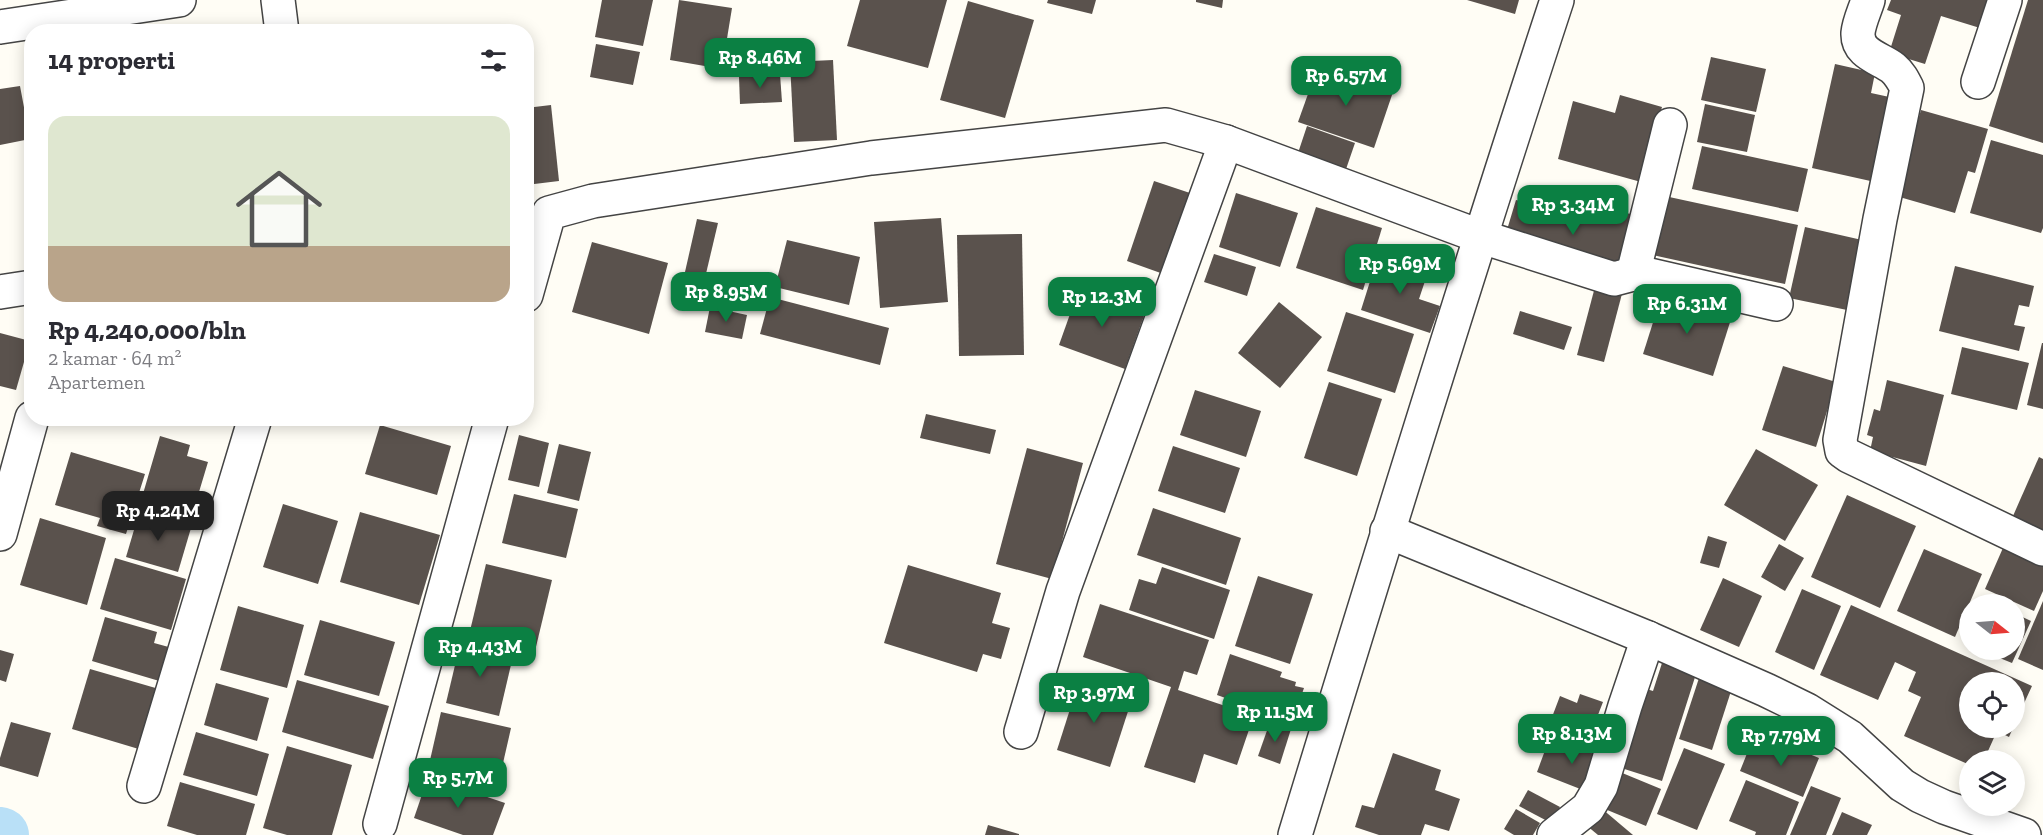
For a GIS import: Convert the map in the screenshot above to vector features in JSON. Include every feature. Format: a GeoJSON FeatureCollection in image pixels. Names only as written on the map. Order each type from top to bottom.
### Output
{"type":"FeatureCollection","features":[{"type":"Feature","properties":{"kind":"street"},"geometry":{"type":"LineString","coordinates":[[0,27],[179,0]]}},
{"type":"Feature","properties":{"kind":"street"},"geometry":{"type":"LineString","coordinates":[[278,0],[281,24]]}},
{"type":"Feature","properties":{"kind":"street"},"geometry":{"type":"LineString","coordinates":[[1295,835],[1479,236],[1557,0]]}},
{"type":"Feature","properties":{"kind":"street"},"geometry":{"type":"LineString","coordinates":[[1868,0],[1858,33],[1861,46],[1874,59],[1892,67],[1902,77],[1907,88],[1880,219],[1840,440],[1842,451],[2043,549]]}},
{"type":"Feature","properties":{"kind":"street"},"geometry":{"type":"LineString","coordinates":[[1978,82],[2006,0]]}},
{"type":"Feature","properties":{"kind":"street"},"geometry":{"type":"LineString","coordinates":[[534,242],[538,215],[593,201],[871,158],[1166,125],[1226,142],[1479,236],[1614,279],[1633,274],[1650,275],[1776,304]]}},
{"type":"Feature","properties":{"kind":"street"},"geometry":{"type":"LineString","coordinates":[[1633,274],[1670,125]]}},
{"type":"Feature","properties":{"kind":"street"},"geometry":{"type":"LineString","coordinates":[[1021,732],[1063,591],[1226,142]]}},
{"type":"Feature","properties":{"kind":"street"},"geometry":{"type":"LineString","coordinates":[[0,292],[24,288]]}},
{"type":"Feature","properties":{"kind":"street"},"geometry":{"type":"LineString","coordinates":[[0,534],[30,426]]}},
{"type":"Feature","properties":{"kind":"street"},"geometry":{"type":"LineString","coordinates":[[144,786],[253,426]]}},
{"type":"Feature","properties":{"kind":"street"},"geometry":{"type":"LineString","coordinates":[[380,824],[490,426]]}},
{"type":"Feature","properties":{"kind":"street"},"geometry":{"type":"LineString","coordinates":[[1387,531],[1648,638],[1808,710],[1850,737],[1902,785],[1920,796],[1944,807],[2024,835]]}},
{"type":"Feature","properties":{"kind":"street"},"geometry":{"type":"LineString","coordinates":[[1554,835],[1588,808],[1601,786],[1648,638]]}},
{"type":"Feature","properties":{"kind":"building"},"geometry":{"type":"Polygon","coordinates":[[[602,0],[653,0],[643,46],[595,37],[602,0]]]}},
{"type":"Feature","properties":{"kind":"building"},"geometry":{"type":"Polygon","coordinates":[[[679,0],[732,8],[722,69],[670,60],[679,0]]]}},
{"type":"Feature","properties":{"kind":"building"},"geometry":{"type":"Polygon","coordinates":[[[860,0],[947,0],[928,68],[847,46],[860,0]]]}},
{"type":"Feature","properties":{"kind":"building"},"geometry":{"type":"Polygon","coordinates":[[[1048,0],[1096,0],[1092,14],[1047,3],[1048,0]]]}},
{"type":"Feature","properties":{"kind":"building"},"geometry":{"type":"Polygon","coordinates":[[[1196,0],[1223,0],[1222,8],[1196,2],[1196,0]]]}},
{"type":"Feature","properties":{"kind":"building"},"geometry":{"type":"Polygon","coordinates":[[[1467,0],[1519,0],[1515,14],[1467,0]]]}},
{"type":"Feature","properties":{"kind":"building"},"geometry":{"type":"Polygon","coordinates":[[[1891,0],[1989,0],[1980,28],[1941,16],[1925,64],[1889,53],[1901,15],[1887,10],[1891,0]]]}},
{"type":"Feature","properties":{"kind":"building"},"geometry":{"type":"Polygon","coordinates":[[[2028,0],[2043,0],[2043,143],[1989,126],[2028,0]]]}},
{"type":"Feature","properties":{"kind":"building"},"geometry":{"type":"Polygon","coordinates":[[[968,1],[1034,20],[1005,118],[940,100],[968,1]]]}},
{"type":"Feature","properties":{"kind":"building"},"geometry":{"type":"Polygon","coordinates":[[[596,44],[640,52],[633,85],[590,77],[596,44]]]}},
{"type":"Feature","properties":{"kind":"building"},"geometry":{"type":"Polygon","coordinates":[[[1711,57],[1766,69],[1756,112],[1701,100],[1711,57]]]}},
{"type":"Feature","properties":{"kind":"building"},"geometry":{"type":"Polygon","coordinates":[[[833,60],[837,140],[794,142],[790,62],[833,60]]]}},
{"type":"Feature","properties":{"kind":"building"},"geometry":{"type":"Polygon","coordinates":[[[1835,64],[1875,73],[1871,93],[1894,98],[1875,182],[1812,168],[1835,64]]]}},
{"type":"Feature","properties":{"kind":"building"},"geometry":{"type":"Polygon","coordinates":[[[1318,66],[1393,92],[1374,148],[1298,122],[1318,66]]]}},
{"type":"Feature","properties":{"kind":"building"},"geometry":{"type":"Polygon","coordinates":[[[780,74],[782,102],[740,104],[739,77],[780,74]]]}},
{"type":"Feature","properties":{"kind":"building"},"geometry":{"type":"Polygon","coordinates":[[[20,86],[24,107],[24,140],[0,145],[0,89],[20,86]]]}},
{"type":"Feature","properties":{"kind":"building"},"geometry":{"type":"Polygon","coordinates":[[[1620,95],[1662,107],[1641,182],[1558,159],[1573,101],[1615,113],[1620,95]]]}},
{"type":"Feature","properties":{"kind":"building"},"geometry":{"type":"Polygon","coordinates":[[[1705,104],[1755,115],[1747,152],[1697,142],[1705,104]]]}},
{"type":"Feature","properties":{"kind":"building"},"geometry":{"type":"Polygon","coordinates":[[[551,105],[559,181],[534,184],[534,107],[551,105]]]}},
{"type":"Feature","properties":{"kind":"building"},"geometry":{"type":"Polygon","coordinates":[[[1921,110],[1988,129],[1975,173],[1968,171],[1955,213],[1896,196],[1921,110]]]}},
{"type":"Feature","properties":{"kind":"building"},"geometry":{"type":"Polygon","coordinates":[[[1307,126],[1355,143],[1345,172],[1297,156],[1307,126]]]}},
{"type":"Feature","properties":{"kind":"building"},"geometry":{"type":"Polygon","coordinates":[[[1991,140],[2043,155],[2043,228],[2041,233],[1970,213],[1991,140]]]}},
{"type":"Feature","properties":{"kind":"building"},"geometry":{"type":"Polygon","coordinates":[[[1702,146],[1808,169],[1798,212],[1692,189],[1702,146]]]}},
{"type":"Feature","properties":{"kind":"building"},"geometry":{"type":"Polygon","coordinates":[[[1154,181],[1196,195],[1169,276],[1127,261],[1154,181]]]}},
{"type":"Feature","properties":{"kind":"building"},"geometry":{"type":"Polygon","coordinates":[[[1236,193],[1298,213],[1280,267],[1219,247],[1236,193]]]}},
{"type":"Feature","properties":{"kind":"building"},"geometry":{"type":"Polygon","coordinates":[[[1660,195],[1798,225],[1785,284],[1648,254],[1660,195]]]}},
{"type":"Feature","properties":{"kind":"building"},"geometry":{"type":"Polygon","coordinates":[[[1516,200],[1606,224],[1610,208],[1637,216],[1621,276],[1503,243],[1516,200]]]}},
{"type":"Feature","properties":{"kind":"building"},"geometry":{"type":"Polygon","coordinates":[[[1316,207],[1382,228],[1363,290],[1296,268],[1316,207]]]}},
{"type":"Feature","properties":{"kind":"building"},"geometry":{"type":"Polygon","coordinates":[[[941,218],[948,302],[880,308],[874,222],[941,218]]]}},
{"type":"Feature","properties":{"kind":"building"},"geometry":{"type":"Polygon","coordinates":[[[697,219],[718,223],[700,299],[680,294],[697,219]]]}},
{"type":"Feature","properties":{"kind":"building"},"geometry":{"type":"Polygon","coordinates":[[[1805,227],[1862,240],[1847,310],[1789,298],[1805,227]]]}},
{"type":"Feature","properties":{"kind":"building"},"geometry":{"type":"Polygon","coordinates":[[[1022,234],[1024,355],[959,356],[957,235],[1022,234]]]}},
{"type":"Feature","properties":{"kind":"building"},"geometry":{"type":"Polygon","coordinates":[[[787,240],[860,257],[849,305],[775,287],[787,240]]]}},
{"type":"Feature","properties":{"kind":"building"},"geometry":{"type":"Polygon","coordinates":[[[592,242],[668,263],[649,334],[572,312],[592,242]]]}},
{"type":"Feature","properties":{"kind":"building"},"geometry":{"type":"Polygon","coordinates":[[[1214,254],[1256,267],[1247,296],[1204,282],[1214,254]]]}},
{"type":"Feature","properties":{"kind":"building"},"geometry":{"type":"Polygon","coordinates":[[[1378,256],[1428,272],[1419,299],[1440,306],[1430,333],[1361,310],[1378,256]]]}},
{"type":"Feature","properties":{"kind":"building"},"geometry":{"type":"Polygon","coordinates":[[[1955,266],[2034,286],[2029,307],[2019,305],[2014,325],[2025,327],[2019,351],[1939,331],[1955,266]]]}},
{"type":"Feature","properties":{"kind":"building"},"geometry":{"type":"Polygon","coordinates":[[[1596,283],[1623,290],[1604,362],[1577,355],[1596,283]]]}},
{"type":"Feature","properties":{"kind":"building"},"geometry":{"type":"Polygon","coordinates":[[[1080,286],[1146,310],[1125,369],[1059,345],[1080,286]]]}},
{"type":"Feature","properties":{"kind":"building"},"geometry":{"type":"Polygon","coordinates":[[[1662,294],[1732,316],[1713,376],[1643,354],[1662,294]]]}},
{"type":"Feature","properties":{"kind":"building"},"geometry":{"type":"Polygon","coordinates":[[[770,297],[889,328],[880,365],[760,334],[770,297]]]}},
{"type":"Feature","properties":{"kind":"building"},"geometry":{"type":"Polygon","coordinates":[[[1279,302],[1322,337],[1280,388],[1238,353],[1279,302]]]}},
{"type":"Feature","properties":{"kind":"building"},"geometry":{"type":"Polygon","coordinates":[[[710,307],[747,315],[742,339],[705,332],[710,307]]]}},
{"type":"Feature","properties":{"kind":"building"},"geometry":{"type":"Polygon","coordinates":[[[1520,311],[1572,327],[1564,350],[1513,334],[1520,311]]]}},
{"type":"Feature","properties":{"kind":"building"},"geometry":{"type":"Polygon","coordinates":[[[1346,312],[1414,334],[1395,393],[1327,371],[1346,312]]]}},
{"type":"Feature","properties":{"kind":"building"},"geometry":{"type":"Polygon","coordinates":[[[0,333],[24,339],[24,362],[16,390],[0,386],[0,333]]]}},
{"type":"Feature","properties":{"kind":"building"},"geometry":{"type":"Polygon","coordinates":[[[2043,343],[2043,409],[2027,405],[2043,343]]]}},
{"type":"Feature","properties":{"kind":"building"},"geometry":{"type":"Polygon","coordinates":[[[1962,347],[2029,363],[2017,410],[1951,394],[1962,347]]]}},
{"type":"Feature","properties":{"kind":"building"},"geometry":{"type":"Polygon","coordinates":[[[1783,366],[1836,382],[1816,447],[1762,430],[1783,366]]]}},
{"type":"Feature","properties":{"kind":"building"},"geometry":{"type":"Polygon","coordinates":[[[1887,380],[1944,395],[1926,466],[1870,451],[1873,437],[1867,435],[1874,409],[1880,411],[1887,380]]]}},
{"type":"Feature","properties":{"kind":"building"},"geometry":{"type":"Polygon","coordinates":[[[1329,382],[1382,399],[1357,476],[1304,458],[1329,382]]]}},
{"type":"Feature","properties":{"kind":"building"},"geometry":{"type":"Polygon","coordinates":[[[1195,390],[1261,411],[1246,457],[1180,435],[1195,390]]]}},
{"type":"Feature","properties":{"kind":"building"},"geometry":{"type":"Polygon","coordinates":[[[926,414],[996,430],[990,454],[920,438],[926,414]]]}},
{"type":"Feature","properties":{"kind":"building"},"geometry":{"type":"Polygon","coordinates":[[[380,426],[451,446],[437,495],[365,474],[380,426]]]}},
{"type":"Feature","properties":{"kind":"building"},"geometry":{"type":"Polygon","coordinates":[[[519,435],[549,443],[539,487],[508,480],[519,435]]]}},
{"type":"Feature","properties":{"kind":"building"},"geometry":{"type":"Polygon","coordinates":[[[160,436],[190,445],[187,456],[208,462],[193,512],[172,506],[170,513],[140,504],[160,436]]]}},
{"type":"Feature","properties":{"kind":"building"},"geometry":{"type":"Polygon","coordinates":[[[559,444],[591,452],[579,501],[547,493],[559,444]]]}},
{"type":"Feature","properties":{"kind":"building"},"geometry":{"type":"Polygon","coordinates":[[[1173,446],[1240,468],[1225,513],[1158,491],[1173,446]]]}},
{"type":"Feature","properties":{"kind":"building"},"geometry":{"type":"Polygon","coordinates":[[[1027,448],[1083,463],[1052,579],[996,564],[1027,448]]]}},
{"type":"Feature","properties":{"kind":"building"},"geometry":{"type":"Polygon","coordinates":[[[1756,449],[1818,485],[1785,541],[1724,505],[1756,449]]]}},
{"type":"Feature","properties":{"kind":"building"},"geometry":{"type":"Polygon","coordinates":[[[71,452],[145,474],[126,534],[97,526],[100,518],[55,505],[71,452]]]}},
{"type":"Feature","properties":{"kind":"building"},"geometry":{"type":"Polygon","coordinates":[[[2039,457],[2043,459],[2043,540],[2009,525],[2039,457]]]}},
{"type":"Feature","properties":{"kind":"building"},"geometry":{"type":"Polygon","coordinates":[[[514,494],[578,509],[566,558],[502,543],[514,494]]]}},
{"type":"Feature","properties":{"kind":"building"},"geometry":{"type":"Polygon","coordinates":[[[1847,495],[1916,526],[1880,608],[1811,577],[1847,495]]]}},
{"type":"Feature","properties":{"kind":"building"},"geometry":{"type":"Polygon","coordinates":[[[283,504],[338,521],[318,584],[263,567],[283,504]]]}},
{"type":"Feature","properties":{"kind":"building"},"geometry":{"type":"Polygon","coordinates":[[[1153,508],[1241,538],[1226,585],[1137,555],[1153,508]]]}},
{"type":"Feature","properties":{"kind":"building"},"geometry":{"type":"Polygon","coordinates":[[[360,512],[440,535],[419,605],[340,582],[360,512]]]}},
{"type":"Feature","properties":{"kind":"building"},"geometry":{"type":"Polygon","coordinates":[[[139,513],[191,528],[178,572],[126,557],[139,513]]]}},
{"type":"Feature","properties":{"kind":"building"},"geometry":{"type":"Polygon","coordinates":[[[40,518],[106,538],[87,605],[20,585],[40,518]]]}},
{"type":"Feature","properties":{"kind":"building"},"geometry":{"type":"Polygon","coordinates":[[[1708,536],[1727,542],[1719,568],[1700,563],[1708,536]]]}},
{"type":"Feature","properties":{"kind":"building"},"geometry":{"type":"Polygon","coordinates":[[[2006,541],[2043,557],[2043,591],[2034,611],[2025,607],[2025,594],[1996,594],[1985,589],[2006,541]]]}},
{"type":"Feature","properties":{"kind":"building"},"geometry":{"type":"Polygon","coordinates":[[[1779,544],[1804,558],[1785,591],[1761,577],[1779,544]]]}},
{"type":"Feature","properties":{"kind":"building"},"geometry":{"type":"Polygon","coordinates":[[[1924,549],[1982,574],[1973,594],[1959,594],[1959,628],[1955,637],[1897,611],[1924,549]]]}},
{"type":"Feature","properties":{"kind":"building"},"geometry":{"type":"Polygon","coordinates":[[[115,558],[186,579],[171,630],[100,609],[115,558]]]}},
{"type":"Feature","properties":{"kind":"building"},"geometry":{"type":"Polygon","coordinates":[[[486,564],[552,580],[535,651],[469,635],[486,564]]]}},
{"type":"Feature","properties":{"kind":"building"},"geometry":{"type":"Polygon","coordinates":[[[908,565],[1001,593],[992,623],[1010,628],[1001,659],[983,654],[977,672],[884,643],[908,565]]]}},
{"type":"Feature","properties":{"kind":"building"},"geometry":{"type":"Polygon","coordinates":[[[1162,567],[1230,590],[1214,639],[1129,610],[1139,579],[1156,584],[1162,567]]]}},
{"type":"Feature","properties":{"kind":"building"},"geometry":{"type":"Polygon","coordinates":[[[1258,576],[1313,594],[1290,664],[1235,646],[1258,576]]]}},
{"type":"Feature","properties":{"kind":"building"},"geometry":{"type":"Polygon","coordinates":[[[1723,578],[1762,596],[1739,647],[1700,630],[1723,578]]]}},
{"type":"Feature","properties":{"kind":"building"},"geometry":{"type":"Polygon","coordinates":[[[1802,589],[1841,606],[1814,670],[1775,652],[1802,589]]]}},
{"type":"Feature","properties":{"kind":"building"},"geometry":{"type":"Polygon","coordinates":[[[2043,601],[2043,670],[2020,660],[2025,660],[2025,643],[2043,601]]]}},
{"type":"Feature","properties":{"kind":"building"},"geometry":{"type":"Polygon","coordinates":[[[1100,604],[1209,640],[1197,675],[1184,671],[1178,690],[1249,714],[1251,707],[1217,695],[1230,654],[1282,672],[1280,677],[1296,682],[1295,686],[1304,688],[1294,717],[1287,715],[1284,725],[1254,715],[1237,765],[1204,754],[1195,783],[1144,767],[1171,687],[1083,657],[1100,604]]]}},
{"type":"Feature","properties":{"kind":"building"},"geometry":{"type":"Polygon","coordinates":[[[1851,605],[1959,653],[1959,660],[1974,660],[2001,672],[1959,672],[1959,738],[1994,738],[1988,750],[1959,750],[1959,760],[1904,736],[1921,697],[1908,691],[1916,672],[1895,662],[1878,700],[1820,675],[1851,605]]]}},
{"type":"Feature","properties":{"kind":"building"},"geometry":{"type":"Polygon","coordinates":[[[238,606],[304,625],[287,688],[220,670],[238,606]]]}},
{"type":"Feature","properties":{"kind":"building"},"geometry":{"type":"Polygon","coordinates":[[[105,617],[157,632],[154,643],[176,649],[166,683],[92,661],[105,617]]]}},
{"type":"Feature","properties":{"kind":"building"},"geometry":{"type":"Polygon","coordinates":[[[2025,618],[2031,621],[2025,634],[2025,618]]]}},
{"type":"Feature","properties":{"kind":"building"},"geometry":{"type":"Polygon","coordinates":[[[320,620],[395,642],[379,696],[304,675],[320,620]]]}},
{"type":"Feature","properties":{"kind":"building"},"geometry":{"type":"Polygon","coordinates":[[[461,640],[514,652],[499,716],[446,703],[461,640]]]}},
{"type":"Feature","properties":{"kind":"building"},"geometry":{"type":"Polygon","coordinates":[[[0,650],[14,654],[6,682],[0,680],[0,650]]]}},
{"type":"Feature","properties":{"kind":"building"},"geometry":{"type":"Polygon","coordinates":[[[1662,663],[1696,674],[1662,781],[1615,766],[1640,687],[1653,691],[1662,663]]]}},
{"type":"Feature","properties":{"kind":"building"},"geometry":{"type":"Polygon","coordinates":[[[90,669],[159,689],[142,750],[72,729],[90,669]]]}},
{"type":"Feature","properties":{"kind":"building"},"geometry":{"type":"Polygon","coordinates":[[[1700,675],[1733,685],[1712,750],[1679,739],[1700,675]]]}},
{"type":"Feature","properties":{"kind":"building"},"geometry":{"type":"Polygon","coordinates":[[[297,680],[389,706],[373,759],[282,732],[297,680]]]}},
{"type":"Feature","properties":{"kind":"building"},"geometry":{"type":"Polygon","coordinates":[[[1079,681],[1132,699],[1110,767],[1057,750],[1079,681]]]}},
{"type":"Feature","properties":{"kind":"building"},"geometry":{"type":"Polygon","coordinates":[[[216,683],[269,698],[257,741],[204,725],[216,683]]]}},
{"type":"Feature","properties":{"kind":"building"},"geometry":{"type":"Polygon","coordinates":[[[2025,683],[2032,686],[2025,701],[2025,683]]]}},
{"type":"Feature","properties":{"kind":"building"},"geometry":{"type":"Polygon","coordinates":[[[1580,694],[1603,702],[1596,720],[1612,726],[1603,748],[1587,742],[1585,745],[1564,737],[1566,731],[1549,725],[1560,696],[1577,703],[1580,694]]]}},
{"type":"Feature","properties":{"kind":"building"},"geometry":{"type":"Polygon","coordinates":[[[441,712],[511,728],[498,785],[428,769],[441,712]]]}},
{"type":"Feature","properties":{"kind":"building"},"geometry":{"type":"Polygon","coordinates":[[[11,722],[51,733],[38,777],[0,766],[0,758],[11,722]]]}},
{"type":"Feature","properties":{"kind":"building"},"geometry":{"type":"Polygon","coordinates":[[[1270,722],[1291,729],[1280,764],[1258,756],[1270,722]]]}},
{"type":"Feature","properties":{"kind":"building"},"geometry":{"type":"Polygon","coordinates":[[[196,732],[269,754],[257,796],[183,775],[196,732]]]}},
{"type":"Feature","properties":{"kind":"building"},"geometry":{"type":"Polygon","coordinates":[[[1550,737],[1607,759],[1593,794],[1537,772],[1550,737]]]}},
{"type":"Feature","properties":{"kind":"building"},"geometry":{"type":"Polygon","coordinates":[[[1771,738],[1819,758],[1803,797],[1740,771],[1750,746],[1766,753],[1771,738]]]}},
{"type":"Feature","properties":{"kind":"building"},"geometry":{"type":"Polygon","coordinates":[[[287,746],[352,765],[332,835],[287,835],[263,828],[287,746]]]}},
{"type":"Feature","properties":{"kind":"building"},"geometry":{"type":"Polygon","coordinates":[[[1684,748],[1725,764],[1697,830],[1657,814],[1684,748]]]}},
{"type":"Feature","properties":{"kind":"building"},"geometry":{"type":"Polygon","coordinates":[[[1393,753],[1441,770],[1435,790],[1460,799],[1449,831],[1425,824],[1421,835],[1379,835],[1355,827],[1362,805],[1374,808],[1393,753]]]}},
{"type":"Feature","properties":{"kind":"building"},"geometry":{"type":"Polygon","coordinates":[[[1615,770],[1661,789],[1646,826],[1600,807],[1615,770]]]}},
{"type":"Feature","properties":{"kind":"building"},"geometry":{"type":"Polygon","coordinates":[[[428,777],[505,803],[493,835],[463,835],[414,818],[428,777]]]}},
{"type":"Feature","properties":{"kind":"building"},"geometry":{"type":"Polygon","coordinates":[[[1746,780],[1799,802],[1786,835],[1755,835],[1756,832],[1729,821],[1746,780]]]}},
{"type":"Feature","properties":{"kind":"building"},"geometry":{"type":"Polygon","coordinates":[[[180,782],[255,804],[246,835],[197,835],[167,826],[180,782]]]}},
{"type":"Feature","properties":{"kind":"building"},"geometry":{"type":"Polygon","coordinates":[[[1811,786],[1841,798],[1826,835],[1790,835],[1811,786]]]}},
{"type":"Feature","properties":{"kind":"building"},"geometry":{"type":"Polygon","coordinates":[[[1528,790],[1560,807],[1551,823],[1519,806],[1528,790]]]}},
{"type":"Feature","properties":{"kind":"building"},"geometry":{"type":"Polygon","coordinates":[[[1601,808],[1633,835],[1598,835],[1586,825],[1601,808]]]}},
{"type":"Feature","properties":{"kind":"building"},"geometry":{"type":"Polygon","coordinates":[[[1516,809],[1540,823],[1533,835],[1514,835],[1504,829],[1516,809]]]}},
{"type":"Feature","properties":{"kind":"building"},"geometry":{"type":"Polygon","coordinates":[[[1842,812],[1872,825],[1867,835],[1832,835],[1842,812]]]}},
{"type":"Feature","properties":{"kind":"building"},"geometry":{"type":"Polygon","coordinates":[[[988,825],[1019,834],[1019,835],[985,835],[988,825]]]}}]}
